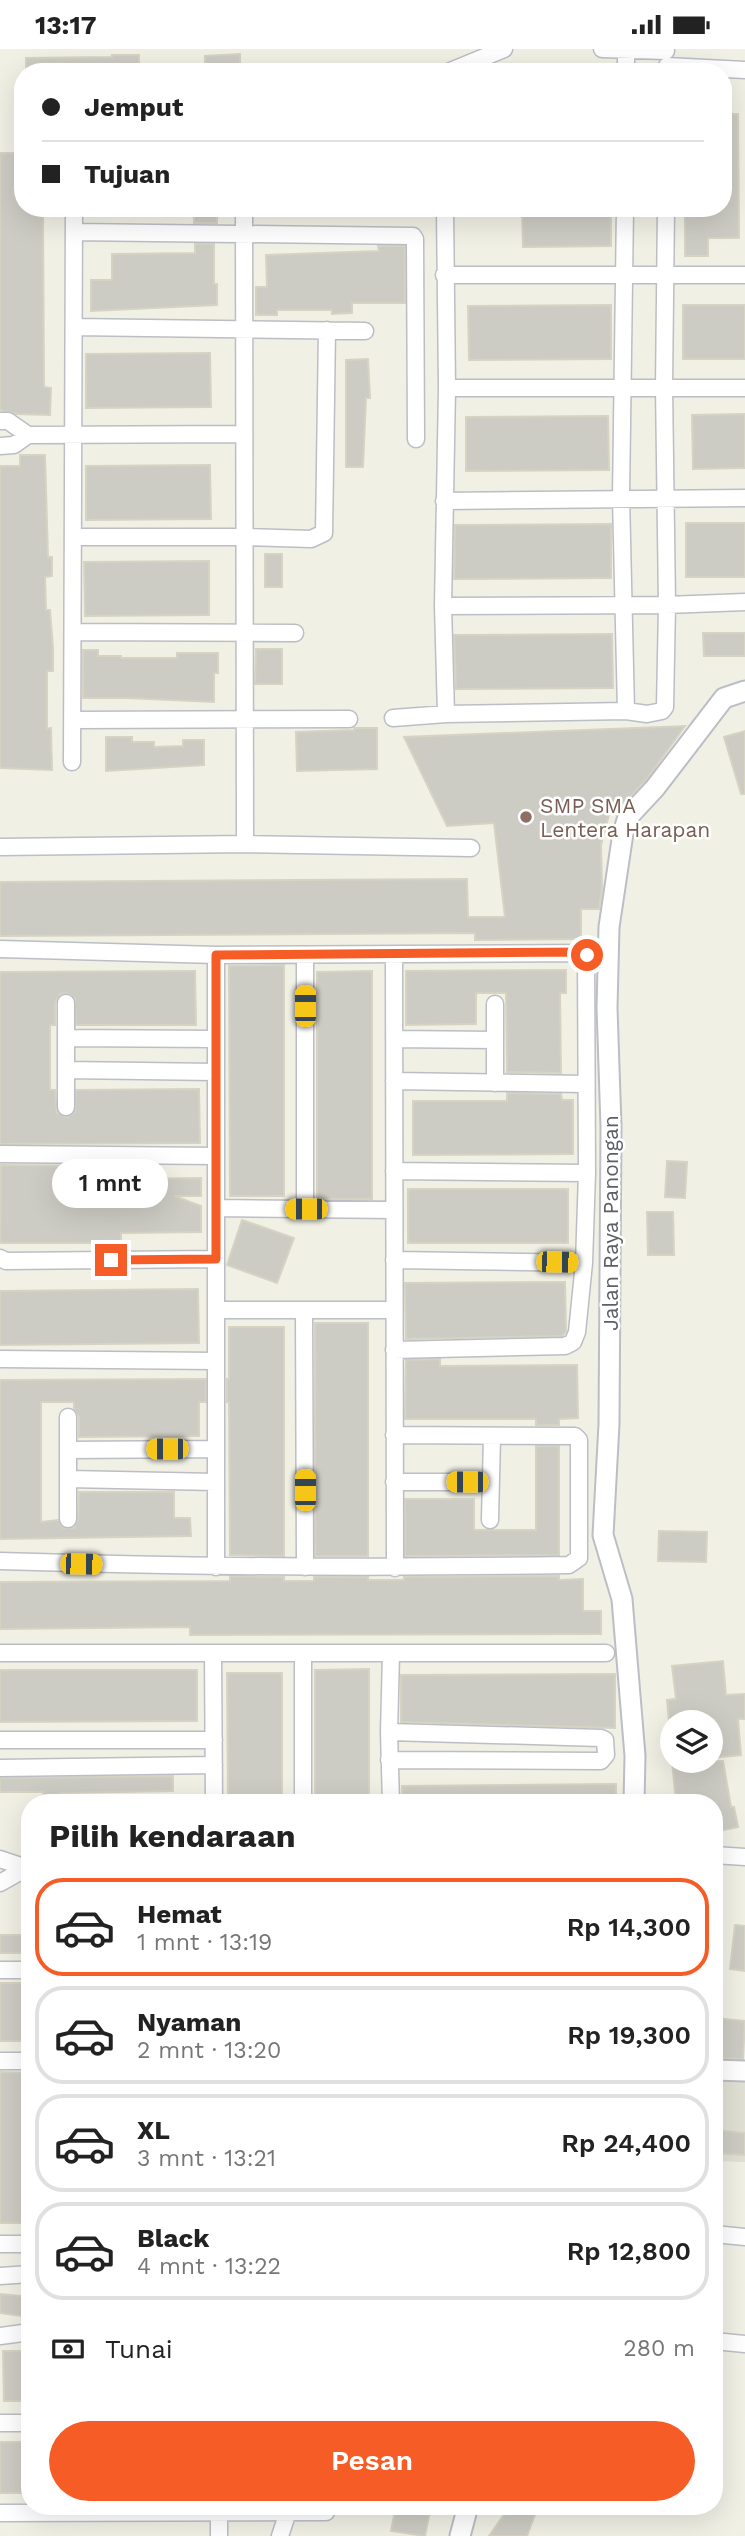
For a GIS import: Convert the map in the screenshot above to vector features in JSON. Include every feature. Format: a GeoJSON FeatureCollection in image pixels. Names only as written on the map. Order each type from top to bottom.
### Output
{"type":"FeatureCollection","features":[{"type":"Feature","properties":{"kind":"street"},"geometry":{"type":"LineString","coordinates":[[470,63],[504,49]]}},
{"type":"Feature","properties":{"kind":"street"},"geometry":{"type":"LineString","coordinates":[[602,49],[626,50],[695,63]]}},
{"type":"Feature","properties":{"kind":"street"},"geometry":{"type":"LineString","coordinates":[[72,762],[74,217]]}},
{"type":"Feature","properties":{"kind":"street"},"geometry":{"type":"LineString","coordinates":[[244,217],[245,844]]}},
{"type":"Feature","properties":{"kind":"street"},"geometry":{"type":"LineString","coordinates":[[446,217],[444,275],[447,388],[443,605],[446,714]]}},
{"type":"Feature","properties":{"kind":"street"},"geometry":{"type":"LineString","coordinates":[[625,217],[621,497],[626,711]]}},
{"type":"Feature","properties":{"kind":"street"},"geometry":{"type":"LineString","coordinates":[[393,718],[446,714],[626,711],[647,714],[662,711],[665,707],[666,217]]}},
{"type":"Feature","properties":{"kind":"street"},"geometry":{"type":"LineString","coordinates":[[74,232],[415,237],[416,439]]}},
{"type":"Feature","properties":{"kind":"street"},"geometry":{"type":"LineString","coordinates":[[444,275],[745,275]]}},
{"type":"Feature","properties":{"kind":"street"},"geometry":{"type":"LineString","coordinates":[[74,327],[365,331]]}},
{"type":"Feature","properties":{"kind":"street"},"geometry":{"type":"LineString","coordinates":[[74,537],[312,539],[324,533],[327,330]]}},
{"type":"Feature","properties":{"kind":"street"},"geometry":{"type":"LineString","coordinates":[[447,388],[745,388]]}},
{"type":"Feature","properties":{"kind":"street"},"geometry":{"type":"LineString","coordinates":[[0,421],[8,421],[28,435],[244,434]]}},
{"type":"Feature","properties":{"kind":"street"},"geometry":{"type":"LineString","coordinates":[[0,446],[14,446],[28,435]]}},
{"type":"Feature","properties":{"kind":"street"},"geometry":{"type":"LineString","coordinates":[[444,501],[621,497],[745,498]]}},
{"type":"Feature","properties":{"kind":"street"},"geometry":{"type":"LineString","coordinates":[[443,605],[667,605],[745,602]]}},
{"type":"Feature","properties":{"kind":"street"},"geometry":{"type":"LineString","coordinates":[[73,632],[295,633]]}},
{"type":"Feature","properties":{"kind":"street","name":"Jalan Raya Panongan"},"geometry":{"type":"LineString","coordinates":[[634,1794],[635,1756],[622,1599],[603,1535],[609,1424],[609,927],[628,817],[655,788],[724,698],[745,691]]}},
{"type":"Feature","properties":{"kind":"street"},"geometry":{"type":"LineString","coordinates":[[73,720],[349,719]]}},
{"type":"Feature","properties":{"kind":"street"},"geometry":{"type":"LineString","coordinates":[[0,847],[245,844],[471,848]]}},
{"type":"Feature","properties":{"kind":"street"},"geometry":{"type":"LineString","coordinates":[[0,949],[216,955],[586,953],[587,1173],[584,1263],[577,1332],[573,1342],[565,1346],[394,1350]]}},
{"type":"Feature","properties":{"kind":"street"},"geometry":{"type":"LineString","coordinates":[[216,955],[216,1567]]}},
{"type":"Feature","properties":{"kind":"street"},"geometry":{"type":"LineString","coordinates":[[305,955],[306,1209]]}},
{"type":"Feature","properties":{"kind":"street"},"geometry":{"type":"LineString","coordinates":[[394,955],[395,1568]]}},
{"type":"Feature","properties":{"kind":"street"},"geometry":{"type":"LineString","coordinates":[[66,1003],[66,1107]]}},
{"type":"Feature","properties":{"kind":"street"},"geometry":{"type":"LineString","coordinates":[[495,1005],[495,1083]]}},
{"type":"Feature","properties":{"kind":"street"},"geometry":{"type":"LineString","coordinates":[[66,1038],[216,1039]]}},
{"type":"Feature","properties":{"kind":"street"},"geometry":{"type":"LineString","coordinates":[[394,1039],[495,1039]]}},
{"type":"Feature","properties":{"kind":"street"},"geometry":{"type":"LineString","coordinates":[[66,1070],[216,1072]]}},
{"type":"Feature","properties":{"kind":"street"},"geometry":{"type":"LineString","coordinates":[[394,1081],[585,1084]]}},
{"type":"Feature","properties":{"kind":"street"},"geometry":{"type":"LineString","coordinates":[[0,1154],[216,1156]]}},
{"type":"Feature","properties":{"kind":"street"},"geometry":{"type":"LineString","coordinates":[[394,1171],[587,1173]]}},
{"type":"Feature","properties":{"kind":"street"},"geometry":{"type":"LineString","coordinates":[[216,1208],[394,1210]]}},
{"type":"Feature","properties":{"kind":"street"},"geometry":{"type":"LineString","coordinates":[[2,1263],[216,1259]]}},
{"type":"Feature","properties":{"kind":"street"},"geometry":{"type":"LineString","coordinates":[[394,1260],[584,1263]]}},
{"type":"Feature","properties":{"kind":"street"},"geometry":{"type":"LineString","coordinates":[[216,1310],[394,1310]]}},
{"type":"Feature","properties":{"kind":"street"},"geometry":{"type":"LineString","coordinates":[[304,1310],[305,1567]]}},
{"type":"Feature","properties":{"kind":"street"},"geometry":{"type":"LineString","coordinates":[[0,1359],[216,1361]]}},
{"type":"Feature","properties":{"kind":"street"},"geometry":{"type":"LineString","coordinates":[[68,1417],[68,1519]]}},
{"type":"Feature","properties":{"kind":"street"},"geometry":{"type":"LineString","coordinates":[[0,1562],[395,1568],[569,1565],[579,1558],[577,1438],[394,1435]]}},
{"type":"Feature","properties":{"kind":"street"},"geometry":{"type":"LineString","coordinates":[[490,1520],[492,1436]]}},
{"type":"Feature","properties":{"kind":"street"},"geometry":{"type":"LineString","coordinates":[[68,1450],[216,1449]]}},
{"type":"Feature","properties":{"kind":"street"},"geometry":{"type":"LineString","coordinates":[[68,1479],[216,1482]]}},
{"type":"Feature","properties":{"kind":"street"},"geometry":{"type":"LineString","coordinates":[[394,1482],[491,1482]]}},
{"type":"Feature","properties":{"kind":"street"},"geometry":{"type":"LineString","coordinates":[[0,1653],[607,1653]]}},
{"type":"Feature","properties":{"kind":"street"},"geometry":{"type":"LineString","coordinates":[[213,1654],[214,1794]]}},
{"type":"Feature","properties":{"kind":"street"},"geometry":{"type":"LineString","coordinates":[[303,1654],[303,1794]]}},
{"type":"Feature","properties":{"kind":"street"},"geometry":{"type":"LineString","coordinates":[[390,1794],[391,1654]]}},
{"type":"Feature","properties":{"kind":"street"},"geometry":{"type":"LineString","coordinates":[[389,1732],[601,1738],[605,1740],[606,1755],[601,1761],[389,1760]]}},
{"type":"Feature","properties":{"kind":"street"},"geometry":{"type":"LineString","coordinates":[[0,1740],[214,1740]]}},
{"type":"Feature","properties":{"kind":"street"},"geometry":{"type":"LineString","coordinates":[[0,1767],[214,1765]]}},
{"type":"Feature","properties":{"kind":"street"},"geometry":{"type":"LineString","coordinates":[[723,1856],[745,1857]]}},
{"type":"Feature","properties":{"kind":"street"},"geometry":{"type":"LineString","coordinates":[[0,1859],[21,1866]]}},
{"type":"Feature","properties":{"kind":"street"},"geometry":{"type":"LineString","coordinates":[[0,1883],[21,1872]]}},
{"type":"Feature","properties":{"kind":"street"},"geometry":{"type":"LineString","coordinates":[[0,1970],[21,1970]]}},
{"type":"Feature","properties":{"kind":"street"},"geometry":{"type":"LineString","coordinates":[[0,2060],[21,2061]]}},
{"type":"Feature","properties":{"kind":"street"},"geometry":{"type":"LineString","coordinates":[[723,2070],[745,2071]]}},
{"type":"Feature","properties":{"kind":"street"},"geometry":{"type":"LineString","coordinates":[[723,2235],[745,2237]]}},
{"type":"Feature","properties":{"kind":"street"},"geometry":{"type":"LineString","coordinates":[[0,2244],[21,2244]]}},
{"type":"Feature","properties":{"kind":"street"},"geometry":{"type":"LineString","coordinates":[[0,2276],[21,2275]]}},
{"type":"Feature","properties":{"kind":"street"},"geometry":{"type":"LineString","coordinates":[[0,2336],[21,2333]]}},
{"type":"Feature","properties":{"kind":"street"},"geometry":{"type":"LineString","coordinates":[[723,2342],[745,2344]]}},
{"type":"Feature","properties":{"kind":"street"},"geometry":{"type":"LineString","coordinates":[[0,2423],[21,2423]]}},
{"type":"Feature","properties":{"kind":"street"},"geometry":{"type":"LineString","coordinates":[[0,2513],[21,2513]]}},
{"type":"Feature","properties":{"kind":"street"},"geometry":{"type":"LineString","coordinates":[[219,2515],[219,2536]]}},
{"type":"Feature","properties":{"kind":"street"},"geometry":{"type":"LineString","coordinates":[[280,2536],[287,2515]]}},
{"type":"Feature","properties":{"kind":"street"},"geometry":{"type":"LineString","coordinates":[[460,2536],[466,2515]]}},
{"type":"Feature","properties":{"kind":"shaded area"},"geometry":{"type":"Polygon","coordinates":[[[723,2069],[745,2070],[745,2162],[723,2161],[723,2069]]]}},
{"type":"Feature","properties":{"kind":"building"},"geometry":{"type":"Polygon","coordinates":[[[240,54],[240,63],[205,63],[205,56],[240,54]]]}},
{"type":"Feature","properties":{"kind":"building"},"geometry":{"type":"Polygon","coordinates":[[[139,55],[139,63],[26,63],[26,58],[139,55]]]}},
{"type":"Feature","properties":{"kind":"building"},"geometry":{"type":"Polygon","coordinates":[[[732,114],[738,114],[739,238],[708,238],[708,256],[685,256],[685,217],[732,217],[732,114]]]}},
{"type":"Feature","properties":{"kind":"building"},"geometry":{"type":"Polygon","coordinates":[[[0,153],[14,153],[14,217],[43,217],[44,387],[51,388],[50,415],[16,414],[0,410],[0,153]]]}},
{"type":"Feature","properties":{"kind":"building"},"geometry":{"type":"Polygon","coordinates":[[[194,217],[217,217],[217,223],[194,223],[194,217]]]}},
{"type":"Feature","properties":{"kind":"building"},"geometry":{"type":"Polygon","coordinates":[[[522,217],[611,217],[611,246],[523,247],[522,217]]]}},
{"type":"Feature","properties":{"kind":"building"},"geometry":{"type":"Polygon","coordinates":[[[195,244],[214,244],[217,305],[91,311],[91,280],[112,280],[112,254],[195,253],[195,244]]]}},
{"type":"Feature","properties":{"kind":"building"},"geometry":{"type":"Polygon","coordinates":[[[378,246],[405,246],[405,303],[352,303],[352,313],[332,314],[332,310],[277,310],[277,315],[256,315],[256,287],[267,287],[266,255],[379,251],[378,246]]]}},
{"type":"Feature","properties":{"kind":"building"},"geometry":{"type":"Polygon","coordinates":[[[611,305],[611,359],[469,360],[468,306],[611,305]]]}},
{"type":"Feature","properties":{"kind":"building"},"geometry":{"type":"Polygon","coordinates":[[[683,305],[745,305],[745,359],[683,359],[683,305]]]}},
{"type":"Feature","properties":{"kind":"building"},"geometry":{"type":"Polygon","coordinates":[[[210,353],[211,407],[86,408],[86,354],[210,353]]]}},
{"type":"Feature","properties":{"kind":"building"},"geometry":{"type":"Polygon","coordinates":[[[368,359],[370,398],[366,398],[363,467],[346,467],[346,360],[368,359]]]}},
{"type":"Feature","properties":{"kind":"building"},"geometry":{"type":"Polygon","coordinates":[[[745,414],[745,468],[693,469],[692,415],[745,414]]]}},
{"type":"Feature","properties":{"kind":"building"},"geometry":{"type":"Polygon","coordinates":[[[608,416],[609,470],[466,471],[466,417],[608,416]]]}},
{"type":"Feature","properties":{"kind":"building"},"geometry":{"type":"Polygon","coordinates":[[[20,455],[45,455],[48,557],[52,557],[52,576],[45,577],[46,610],[50,610],[53,648],[53,671],[47,671],[47,729],[51,728],[52,770],[0,768],[0,466],[20,466],[20,455]]]}},
{"type":"Feature","properties":{"kind":"building"},"geometry":{"type":"Polygon","coordinates":[[[210,465],[211,519],[86,520],[86,466],[210,465]]]}},
{"type":"Feature","properties":{"kind":"building"},"geometry":{"type":"Polygon","coordinates":[[[686,523],[745,523],[745,577],[686,577],[686,523]]]}},
{"type":"Feature","properties":{"kind":"building"},"geometry":{"type":"Polygon","coordinates":[[[611,524],[611,578],[454,579],[455,525],[611,524]]]}},
{"type":"Feature","properties":{"kind":"building"},"geometry":{"type":"Polygon","coordinates":[[[265,554],[282,554],[282,587],[265,587],[265,554]]]}},
{"type":"Feature","properties":{"kind":"building"},"geometry":{"type":"Polygon","coordinates":[[[209,561],[209,615],[85,616],[84,562],[209,561]]]}},
{"type":"Feature","properties":{"kind":"building"},"geometry":{"type":"Polygon","coordinates":[[[703,633],[745,633],[745,656],[704,656],[703,633]]]}},
{"type":"Feature","properties":{"kind":"building"},"geometry":{"type":"Polygon","coordinates":[[[612,634],[613,688],[456,689],[454,635],[612,634]]]}},
{"type":"Feature","properties":{"kind":"building"},"geometry":{"type":"Polygon","coordinates":[[[256,649],[282,649],[282,684],[255,684],[256,649]]]}},
{"type":"Feature","properties":{"kind":"building"},"geometry":{"type":"Polygon","coordinates":[[[83,650],[98,650],[98,656],[121,658],[177,658],[177,653],[218,653],[218,673],[214,673],[214,702],[83,698],[83,650]]]}},
{"type":"Feature","properties":{"kind":"building"},"geometry":{"type":"Polygon","coordinates":[[[685,726],[646,780],[626,801],[610,811],[601,845],[602,888],[599,909],[581,909],[581,939],[475,940],[475,933],[0,936],[0,882],[467,879],[468,917],[505,917],[494,823],[447,826],[404,737],[685,726]]]}},
{"type":"Feature","properties":{"kind":"building"},"geometry":{"type":"Polygon","coordinates":[[[377,728],[377,769],[297,771],[296,732],[377,728]]]}},
{"type":"Feature","properties":{"kind":"building"},"geometry":{"type":"Polygon","coordinates":[[[745,731],[745,794],[741,794],[724,737],[745,731]]]}},
{"type":"Feature","properties":{"kind":"building"},"geometry":{"type":"Polygon","coordinates":[[[106,737],[132,737],[132,742],[154,742],[154,747],[183,746],[183,740],[204,740],[204,765],[106,771],[106,737]]]}},
{"type":"Feature","properties":{"kind":"building"},"geometry":{"type":"Polygon","coordinates":[[[284,965],[284,1196],[230,1196],[229,966],[284,965]]]}},
{"type":"Feature","properties":{"kind":"building"},"geometry":{"type":"Polygon","coordinates":[[[566,970],[566,993],[560,993],[561,1073],[507,1072],[506,993],[476,993],[476,1024],[406,1025],[406,971],[566,970]]]}},
{"type":"Feature","properties":{"kind":"building"},"geometry":{"type":"Polygon","coordinates":[[[195,971],[196,1025],[76,1025],[75,998],[67,993],[60,994],[55,1003],[55,1025],[50,1025],[50,1090],[55,1090],[57,1113],[67,1117],[75,1112],[76,1090],[199,1089],[200,1143],[0,1144],[0,972],[195,971]]]}},
{"type":"Feature","properties":{"kind":"building"},"geometry":{"type":"Polygon","coordinates":[[[372,971],[372,1199],[317,1199],[317,972],[372,971]]]}},
{"type":"Feature","properties":{"kind":"building"},"geometry":{"type":"Polygon","coordinates":[[[507,1093],[561,1094],[562,1100],[573,1100],[573,1154],[413,1155],[413,1101],[507,1101],[507,1093]]]}},
{"type":"Feature","properties":{"kind":"building"},"geometry":{"type":"Polygon","coordinates":[[[667,1161],[687,1162],[685,1198],[665,1197],[667,1161]]]}},
{"type":"Feature","properties":{"kind":"building"},"geometry":{"type":"Polygon","coordinates":[[[1,1165],[118,1166],[118,1179],[201,1178],[201,1196],[174,1196],[201,1206],[201,1232],[121,1233],[121,1243],[0,1243],[1,1165]]]}},
{"type":"Feature","properties":{"kind":"building"},"geometry":{"type":"Polygon","coordinates":[[[408,1189],[568,1189],[568,1243],[408,1243],[408,1189]]]}},
{"type":"Feature","properties":{"kind":"building"},"geometry":{"type":"Polygon","coordinates":[[[647,1212],[673,1212],[674,1255],[648,1255],[647,1212]]]}},
{"type":"Feature","properties":{"kind":"building"},"geometry":{"type":"Polygon","coordinates":[[[242,1220],[294,1238],[277,1283],[227,1265],[242,1220]]]}},
{"type":"Feature","properties":{"kind":"building"},"geometry":{"type":"Polygon","coordinates":[[[565,1282],[566,1332],[562,1336],[406,1339],[405,1283],[565,1282]]]}},
{"type":"Feature","properties":{"kind":"building"},"geometry":{"type":"Polygon","coordinates":[[[198,1289],[199,1343],[0,1345],[0,1291],[198,1289]]]}},
{"type":"Feature","properties":{"kind":"building"},"geometry":{"type":"Polygon","coordinates":[[[315,1323],[368,1323],[368,1556],[315,1556],[315,1323]]]}},
{"type":"Feature","properties":{"kind":"building"},"geometry":{"type":"Polygon","coordinates":[[[229,1327],[284,1327],[284,1556],[230,1555],[227,1402],[229,1327]]]}},
{"type":"Feature","properties":{"kind":"building"},"geometry":{"type":"Polygon","coordinates":[[[440,1359],[440,1366],[577,1365],[578,1418],[559,1419],[559,1425],[536,1425],[536,1419],[405,1419],[406,1360],[440,1359]]]}},
{"type":"Feature","properties":{"kind":"building"},"geometry":{"type":"Polygon","coordinates":[[[206,1379],[206,1402],[199,1402],[199,1436],[79,1437],[79,1417],[74,1409],[74,1402],[41,1402],[41,1522],[58,1520],[63,1528],[74,1528],[78,1520],[79,1492],[174,1492],[174,1518],[190,1518],[191,1536],[0,1539],[0,1380],[206,1379]]]}},
{"type":"Feature","properties":{"kind":"building"},"geometry":{"type":"Polygon","coordinates":[[[536,1446],[559,1446],[559,1555],[405,1556],[405,1499],[474,1499],[474,1530],[536,1530],[536,1446]]]}},
{"type":"Feature","properties":{"kind":"building"},"geometry":{"type":"Polygon","coordinates":[[[659,1531],[707,1532],[706,1562],[658,1561],[659,1531]]]}},
{"type":"Feature","properties":{"kind":"building"},"geometry":{"type":"Polygon","coordinates":[[[230,1576],[284,1577],[284,1581],[314,1581],[314,1577],[404,1580],[404,1577],[559,1576],[559,1580],[583,1579],[583,1611],[601,1611],[601,1634],[190,1635],[190,1627],[0,1629],[0,1582],[230,1581],[230,1576]]]}},
{"type":"Feature","properties":{"kind":"building"},"geometry":{"type":"Polygon","coordinates":[[[723,1661],[726,1695],[745,1694],[745,1719],[738,1719],[741,1755],[723,1757],[723,1710],[668,1710],[667,1700],[676,1699],[672,1666],[723,1661]]]}},
{"type":"Feature","properties":{"kind":"building"},"geometry":{"type":"Polygon","coordinates":[[[369,1669],[369,1794],[315,1794],[315,1670],[369,1669]]]}},
{"type":"Feature","properties":{"kind":"building"},"geometry":{"type":"Polygon","coordinates":[[[0,1670],[197,1670],[197,1721],[0,1722],[0,1670]]]}},
{"type":"Feature","properties":{"kind":"building"},"geometry":{"type":"Polygon","coordinates":[[[227,1673],[282,1673],[282,1794],[228,1794],[227,1673]]]}},
{"type":"Feature","properties":{"kind":"building"},"geometry":{"type":"Polygon","coordinates":[[[615,1674],[615,1728],[401,1722],[401,1675],[615,1674]]]}},
{"type":"Feature","properties":{"kind":"building"},"geometry":{"type":"Polygon","coordinates":[[[723,1761],[731,1807],[734,1807],[738,1827],[723,1830],[723,1794],[675,1794],[673,1773],[723,1773],[723,1761]]]}},
{"type":"Feature","properties":{"kind":"building"},"geometry":{"type":"Polygon","coordinates":[[[173,1776],[173,1791],[60,1794],[0,1792],[0,1778],[173,1776]]]}},
{"type":"Feature","properties":{"kind":"building"},"geometry":{"type":"Polygon","coordinates":[[[616,1784],[616,1794],[402,1794],[402,1786],[616,1784]]]}},
{"type":"Feature","properties":{"kind":"building"},"geometry":{"type":"Polygon","coordinates":[[[735,1925],[745,1926],[745,1971],[730,1969],[735,1925]]]}},
{"type":"Feature","properties":{"kind":"building"},"geometry":{"type":"Polygon","coordinates":[[[0,1935],[21,1935],[21,1953],[0,1953],[0,1935]]]}},
{"type":"Feature","properties":{"kind":"building"},"geometry":{"type":"Polygon","coordinates":[[[0,1983],[21,1983],[21,2041],[0,2041],[0,1983]]]}},
{"type":"Feature","properties":{"kind":"building"},"geometry":{"type":"Polygon","coordinates":[[[723,2019],[745,2021],[743,2059],[723,2058],[723,2019]]]}},
{"type":"Feature","properties":{"kind":"building"},"geometry":{"type":"Polygon","coordinates":[[[0,2072],[21,2073],[21,2223],[0,2223],[0,2072]]]}},
{"type":"Feature","properties":{"kind":"building"},"geometry":{"type":"Polygon","coordinates":[[[723,2131],[745,2133],[745,2155],[723,2154],[723,2131]]]}},
{"type":"Feature","properties":{"kind":"building"},"geometry":{"type":"Polygon","coordinates":[[[0,2294],[21,2296],[21,2316],[0,2313],[0,2294]]]}},
{"type":"Feature","properties":{"kind":"building"},"geometry":{"type":"Polygon","coordinates":[[[3,2351],[21,2351],[21,2401],[4,2401],[3,2351]]]}},
{"type":"Feature","properties":{"kind":"building"},"geometry":{"type":"Polygon","coordinates":[[[0,2442],[21,2442],[21,2493],[0,2493],[0,2442]]]}},
{"type":"Feature","properties":{"kind":"building"},"geometry":{"type":"Polygon","coordinates":[[[394,2515],[429,2515],[425,2536],[391,2531],[394,2515]]]}},
{"type":"Feature","properties":{"kind":"building"},"geometry":{"type":"Polygon","coordinates":[[[504,2515],[535,2515],[527,2536],[489,2536],[504,2515]]]}},
{"type":"Feature","properties":{"kind":"place","name":"SMP SMA Lentera Harapan"},"geometry":{"type":"Point","coordinates":[526,817]}},
{"type":"Feature","properties":{"kind":"route"},"geometry":{"type":"LineString","coordinates":[[111,1260],[216,1259],[216,955],[583,952],[587,955]]}}]}
